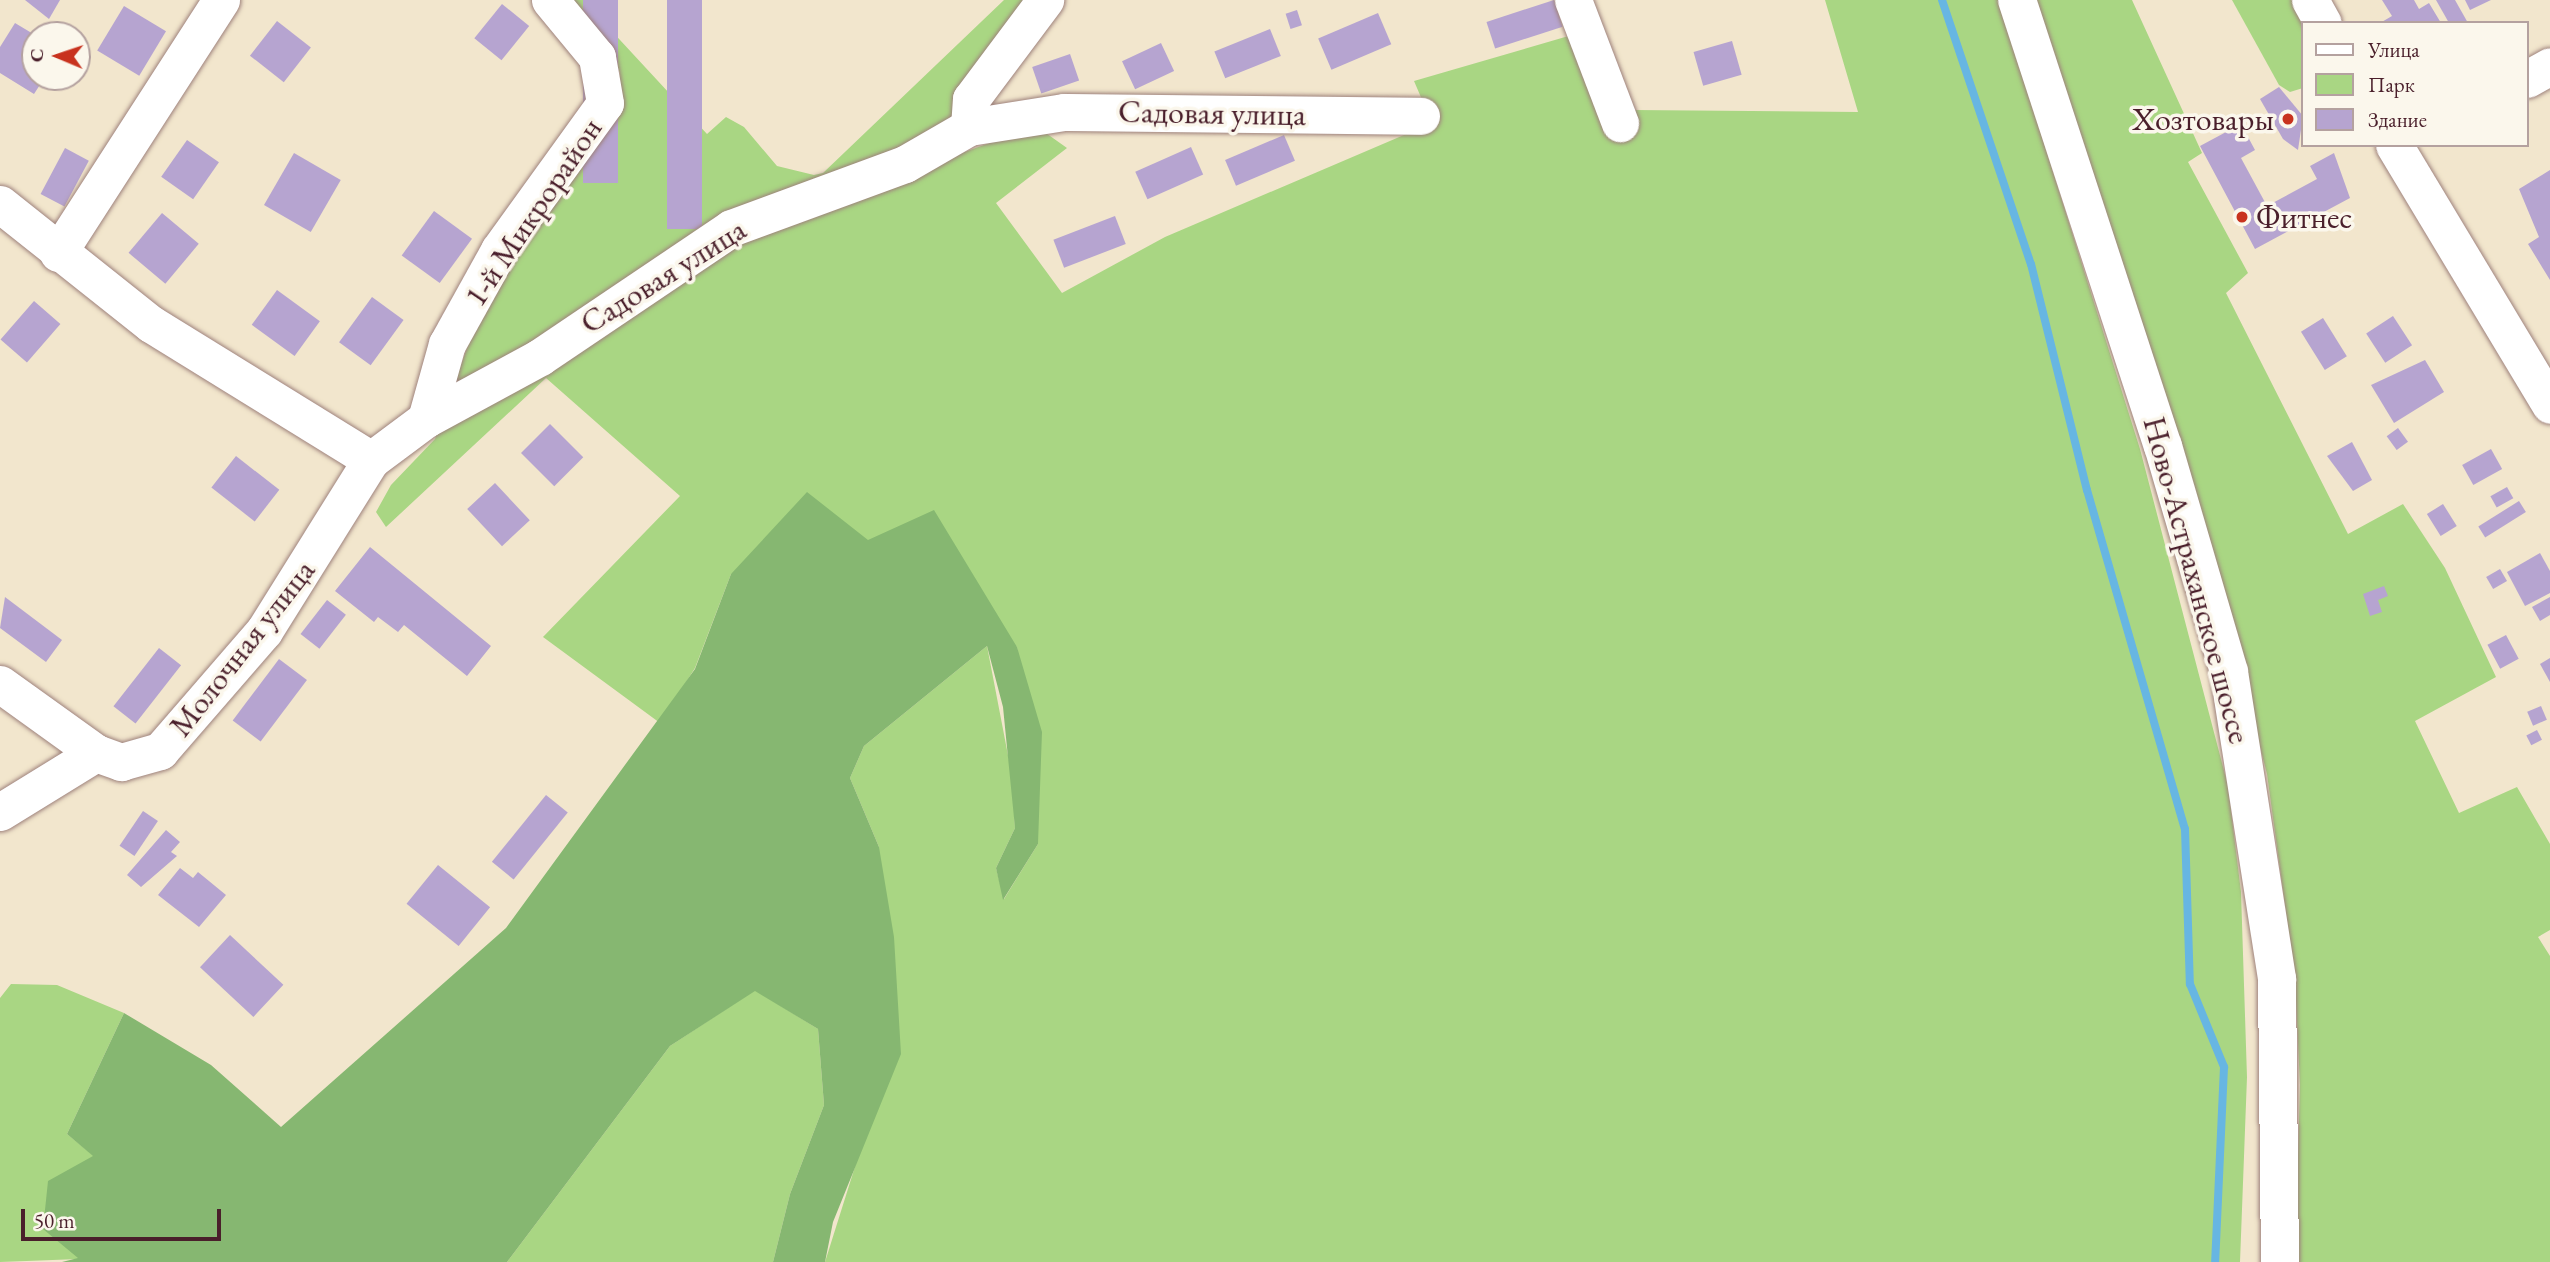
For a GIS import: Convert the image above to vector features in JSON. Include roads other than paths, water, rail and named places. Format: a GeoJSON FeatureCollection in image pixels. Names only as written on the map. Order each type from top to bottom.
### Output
{"type":"FeatureCollection","features":[{"type":"Feature","properties":{"kind":"main road","name":"Ново-Астраханское шоссе"},"geometry":{"type":"LineString","coordinates":[[2017,0],[2163,446],[2229,671],[2277,979],[2280,1262]]}},
{"type":"Feature","properties":{"kind":"street"},"geometry":{"type":"LineString","coordinates":[[58,253],[221,0]]}},
{"type":"Feature","properties":{"kind":"street","name":"1-й Микрорайон"},"geometry":{"type":"LineString","coordinates":[[426,419],[447,344],[499,250],[605,103],[604,82],[597,57],[550,0]]}},
{"type":"Feature","properties":{"kind":"street"},"geometry":{"type":"LineString","coordinates":[[969,127],[971,99],[1045,0]]}},
{"type":"Feature","properties":{"kind":"street"},"geometry":{"type":"LineString","coordinates":[[1573,0],[1620,124]]}},
{"type":"Feature","properties":{"kind":"street"},"geometry":{"type":"LineString","coordinates":[[2310,0],[2322,21]]}},
{"type":"Feature","properties":{"kind":"street"},"geometry":{"type":"LineString","coordinates":[[2529,78],[2550,66]]}},
{"type":"Feature","properties":{"kind":"street","name":"Садовая улица"},"geometry":{"type":"LineString","coordinates":[[371,460],[426,419],[540,357],[731,228],[905,164],[969,127],[1064,112],[1421,116]]}},
{"type":"Feature","properties":{"kind":"street"},"geometry":{"type":"LineString","coordinates":[[2404,149],[2550,405]]}},
{"type":"Feature","properties":{"kind":"street"},"geometry":{"type":"LineString","coordinates":[[0,204],[58,253],[151,324],[371,460]]}},
{"type":"Feature","properties":{"kind":"street","name":"Молочная улица"},"geometry":{"type":"LineString","coordinates":[[96,752],[121,762],[160,751],[181,732],[264,631],[371,460]]}},
{"type":"Feature","properties":{"kind":"street"},"geometry":{"type":"LineString","coordinates":[[0,684],[96,752],[0,811]]}},
{"type":"Feature","properties":{"kind":"waterway"},"geometry":{"type":"LineString","coordinates":[[1942,0],[2031,264],[2087,490],[2185,829],[2190,984],[2224,1067],[2215,1262]]}},
{"type":"Feature","properties":{"kind":"place","name":"Хозтовары"},"geometry":{"type":"Point","coordinates":[2288,119]}},
{"type":"Feature","properties":{"kind":"place","name":"Фитнес"},"geometry":{"type":"Point","coordinates":[2242,217]}}]}
